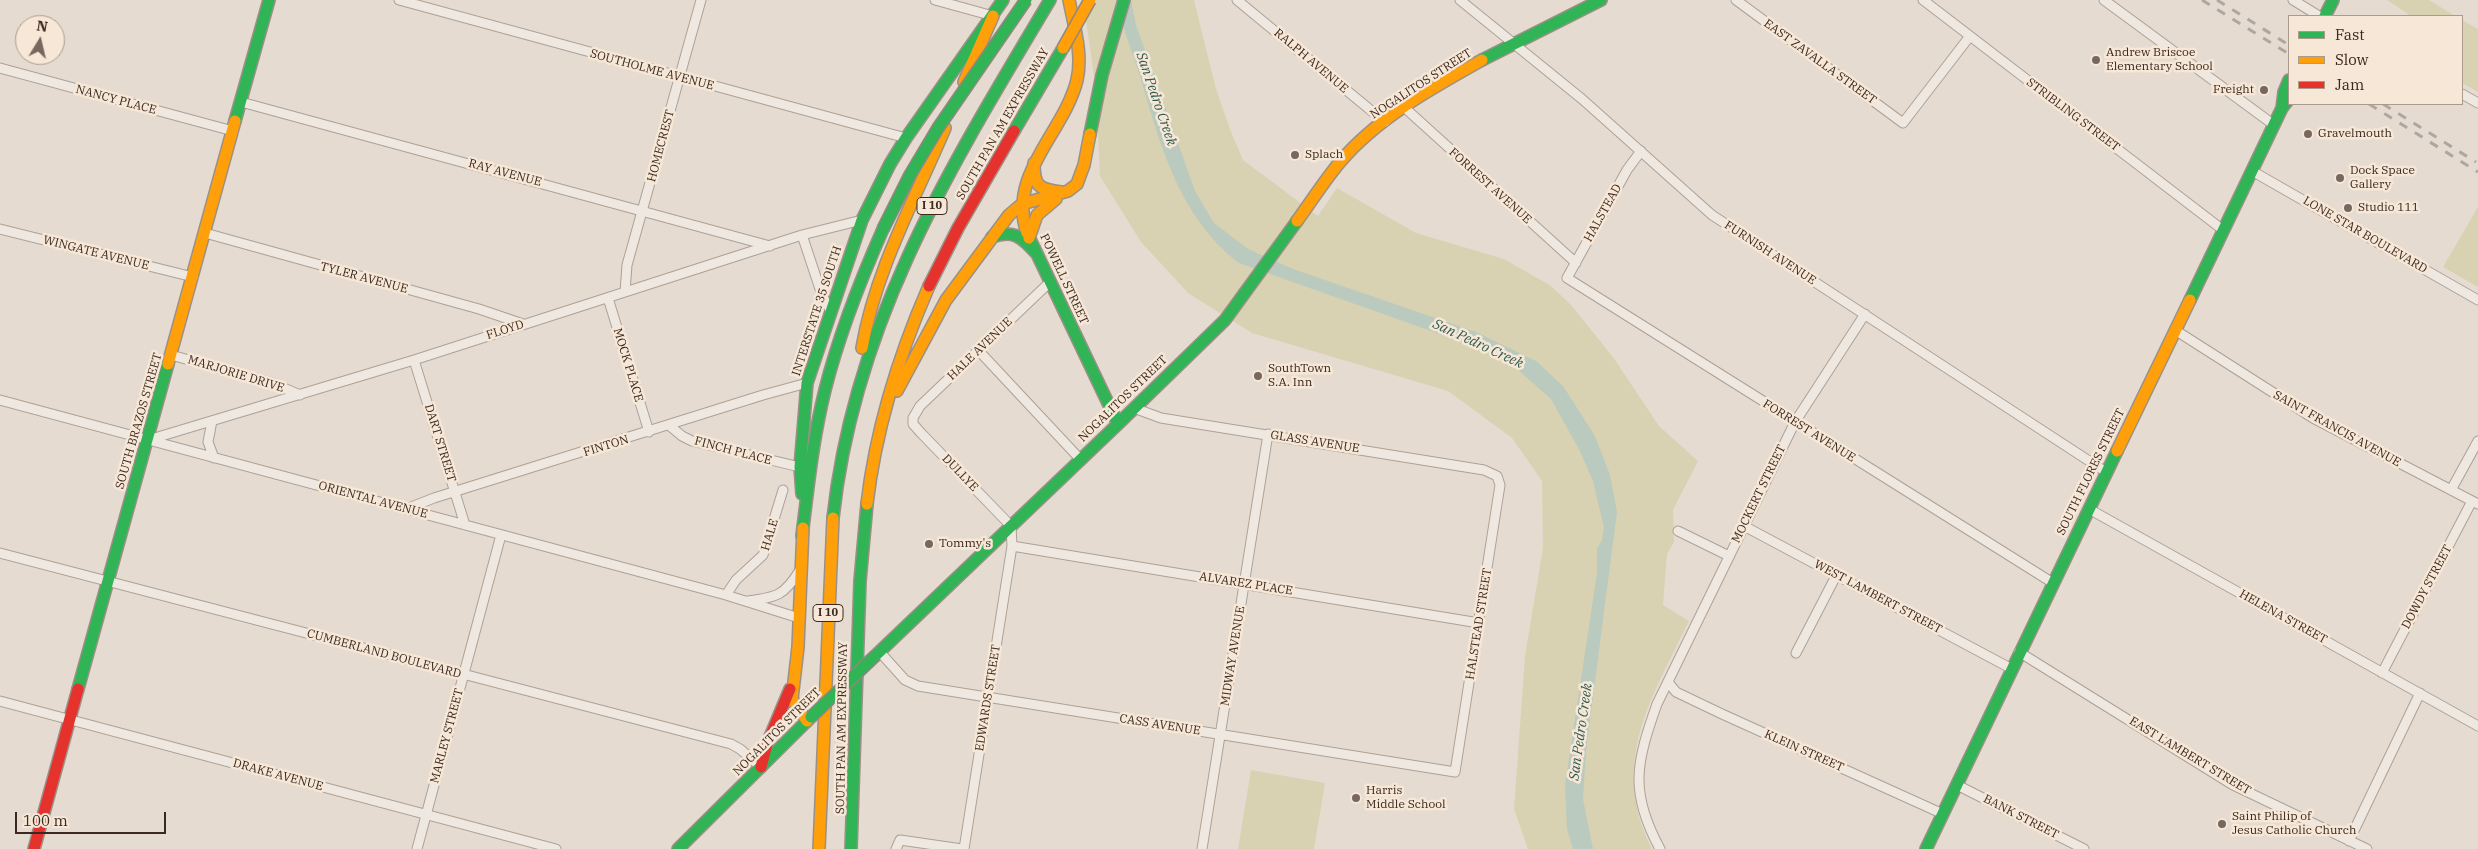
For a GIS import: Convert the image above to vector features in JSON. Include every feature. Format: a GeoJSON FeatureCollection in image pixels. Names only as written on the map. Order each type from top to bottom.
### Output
{"type":"FeatureCollection","features":[{"type":"Feature","properties":{"kind":"main road","name":"SOUTH BRAZOS STREET"},"geometry":{"type":"LineString","coordinates":[[34,849],[269,0]]}},
{"type":"Feature","properties":{"kind":"main road","name":"INTERSTATE 35 SOUTH"},"geometry":{"type":"LineString","coordinates":[[809,719],[792,699],[792,685],[798,646],[804,512],[800,467],[807,383],[830,310],[862,220],[890,164],[906,138],[994,16],[1003,0]]}},
{"type":"Feature","properties":{"kind":"main road","name":"INTERSTATE 35 SOUTH"},"geometry":{"type":"LineString","coordinates":[[994,16],[1016,0]]}},
{"type":"Feature","properties":{"kind":"main road"},"geometry":{"type":"LineString","coordinates":[[802,536],[813,448],[830,372],[853,299],[883,229],[910,175],[938,128],[1026,0]]}},
{"type":"Feature","properties":{"kind":"main road","name":"SOUTH PAN AM EXPRESSWAY"},"geometry":{"type":"LineString","coordinates":[[818,849],[831,541],[835,501],[852,405],[881,318],[928,215],[1050,0]]}},
{"type":"Feature","properties":{"kind":"main road","name":"POWELL STREET"},"geometry":{"type":"LineString","coordinates":[[1069,0],[1078,62],[1077,80],[1068,103],[1034,163],[1025,187],[1022,204],[1029,238],[1118,424]]}},
{"type":"Feature","properties":{"kind":"main road","name":"SOUTH PAN AM EXPRESSWAY"},"geometry":{"type":"LineString","coordinates":[[851,849],[854,823],[862,548],[868,494],[881,422],[905,342],[937,267],[1090,0]]}},
{"type":"Feature","properties":{"kind":"main road"},"geometry":{"type":"LineString","coordinates":[[1029,238],[1032,222],[1037,212],[1077,184],[1081,177],[1110,45],[1124,0]]}},
{"type":"Feature","properties":{"kind":"main road","name":"NOGALITOS STREET"},"geometry":{"type":"LineString","coordinates":[[678,849],[809,719],[1225,320],[1355,146],[1384,122],[1462,72],[1601,0]]}},
{"type":"Feature","properties":{"kind":"main road"},"geometry":{"type":"LineString","coordinates":[[2326,15],[2333,0]]}},
{"type":"Feature","properties":{"kind":"main road"},"geometry":{"type":"LineString","coordinates":[[852,405],[865,330],[882,276],[994,16]]}},
{"type":"Feature","properties":{"kind":"main road","name":"SOUTH FLORES STREET"},"geometry":{"type":"LineString","coordinates":[[1926,849],[1958,785],[2019,652],[2286,103],[2284,92],[2288,82]]}},
{"type":"Feature","properties":{"kind":"main road"},"geometry":{"type":"LineString","coordinates":[[1034,163],[1034,174],[1038,186],[1055,192],[1068,191]]}},
{"type":"Feature","properties":{"kind":"main road"},"geometry":{"type":"LineString","coordinates":[[881,422],[931,324],[1009,215],[1022,204],[1068,191]]}},
{"type":"Feature","properties":{"kind":"main road"},"geometry":{"type":"LineString","coordinates":[[992,237],[1006,231],[1016,233],[1036,254]]}},
{"type":"Feature","properties":{"kind":"main road","name":"INTERSTATE 35 SOUTH"},"geometry":{"type":"LineString","coordinates":[[761,767],[767,744],[792,685]]}},
{"type":"Feature","properties":{"kind":"main road","name":"I 10"},"geometry":{"type":"LineString","coordinates":[[811,849],[818,823]]}},
{"type":"Feature","properties":{"kind":"main road","name":"I 10"},"geometry":{"type":"LineString","coordinates":[[854,823],[855,849]]}},
{"type":"Feature","properties":{"kind":"street","name":"SOUTHOLME AVENUE"},"geometry":{"type":"LineString","coordinates":[[399,0],[906,138]]}},
{"type":"Feature","properties":{"kind":"street","name":"HOMECREST"},"geometry":{"type":"LineString","coordinates":[[625,292],[627,264],[644,210],[701,0]]}},
{"type":"Feature","properties":{"kind":"street"},"geometry":{"type":"LineString","coordinates":[[935,0],[994,16]]}},
{"type":"Feature","properties":{"kind":"street","name":"RALPH AVENUE"},"geometry":{"type":"LineString","coordinates":[[1236,0],[1384,122]]}},
{"type":"Feature","properties":{"kind":"street","name":"FURNISH AVENUE"},"geometry":{"type":"LineString","coordinates":[[1460,0],[1641,151],[1712,215],[2106,472]]}},
{"type":"Feature","properties":{"kind":"street","name":"EAST ZAVALLA STREET"},"geometry":{"type":"LineString","coordinates":[[1736,0],[1904,123],[1970,36]]}},
{"type":"Feature","properties":{"kind":"street","name":"STRIBLING STREET"},"geometry":{"type":"LineString","coordinates":[[1922,0],[2223,230]]}},
{"type":"Feature","properties":{"kind":"street"},"geometry":{"type":"LineString","coordinates":[[2104,0],[2274,125]]}},
{"type":"Feature","properties":{"kind":"street"},"geometry":{"type":"LineString","coordinates":[[2293,0],[2317,15]]}},
{"type":"Feature","properties":{"kind":"street","name":"NANCY PLACE"},"geometry":{"type":"LineString","coordinates":[[0,68],[233,131]]}},
{"type":"Feature","properties":{"kind":"street"},"geometry":{"type":"LineString","coordinates":[[2463,95],[2478,103]]}},
{"type":"Feature","properties":{"kind":"street","name":"RAY AVENUE"},"geometry":{"type":"LineString","coordinates":[[241,102],[644,210],[770,246]]}},
{"type":"Feature","properties":{"kind":"street","name":"FORREST AVENUE"},"geometry":{"type":"LineString","coordinates":[[1405,108],[1576,263]]}},
{"type":"Feature","properties":{"kind":"street","name":"HALSTEAD"},"geometry":{"type":"LineString","coordinates":[[1567,278],[1627,170],[1641,151]]}},
{"type":"Feature","properties":{"kind":"street","name":"LONE STAR BOULEVARD"},"geometry":{"type":"LineString","coordinates":[[2252,171],[2478,300]]}},
{"type":"Feature","properties":{"kind":"street","name":"FLOYD"},"geometry":{"type":"LineString","coordinates":[[148,440],[414,360],[802,235],[862,220]]}},
{"type":"Feature","properties":{"kind":"street","name":"WINGATE AVENUE"},"geometry":{"type":"LineString","coordinates":[[0,229],[192,277]]}},
{"type":"Feature","properties":{"kind":"street","name":"TYLER AVENUE"},"geometry":{"type":"LineString","coordinates":[[204,233],[478,309],[524,324]]}},
{"type":"Feature","properties":{"kind":"street"},"geometry":{"type":"LineString","coordinates":[[802,235],[822,294],[830,310]]}},
{"type":"Feature","properties":{"kind":"street","name":"FORREST AVENUE"},"geometry":{"type":"LineString","coordinates":[[1567,278],[2053,583]]}},
{"type":"Feature","properties":{"kind":"street","name":"HALE AVENUE"},"geometry":{"type":"LineString","coordinates":[[913,418],[920,406],[1050,282]]}},
{"type":"Feature","properties":{"kind":"street","name":"MOCK PLACE"},"geometry":{"type":"LineString","coordinates":[[608,298],[649,432]]}},
{"type":"Feature","properties":{"kind":"street","name":"MOCKERT STREET"},"geometry":{"type":"LineString","coordinates":[[1668,682],[1795,422],[1864,314]]}},
{"type":"Feature","properties":{"kind":"street","name":"SAINT FRANCIS AVENUE"},"geometry":{"type":"LineString","coordinates":[[2175,330],[2313,418],[2475,503]]}},
{"type":"Feature","properties":{"kind":"street"},"geometry":{"type":"LineString","coordinates":[[979,351],[1080,459]]}},
{"type":"Feature","properties":{"kind":"street","name":"MARJORIE DRIVE"},"geometry":{"type":"LineString","coordinates":[[171,355],[272,383],[300,395]]}},
{"type":"Feature","properties":{"kind":"street","name":"DART STREET"},"geometry":{"type":"LineString","coordinates":[[414,360],[465,526]]}},
{"type":"Feature","properties":{"kind":"street","name":"FINTON"},"geometry":{"type":"LineString","coordinates":[[406,510],[456,492],[670,426],[763,395],[807,383]]}},
{"type":"Feature","properties":{"kind":"street","name":"ORIENTAL AVENUE"},"geometry":{"type":"LineString","coordinates":[[0,400],[726,595],[799,618]]}},
{"type":"Feature","properties":{"kind":"street","name":"GLASS AVENUE"},"geometry":{"type":"LineString","coordinates":[[1134,408],[1160,418],[1484,470],[1496,476]]}},
{"type":"Feature","properties":{"kind":"street","name":"DULLYE"},"geometry":{"type":"LineString","coordinates":[[913,418],[913,424],[921,433],[1011,526]]}},
{"type":"Feature","properties":{"kind":"street"},"geometry":{"type":"LineString","coordinates":[[212,421],[208,442],[214,458]]}},
{"type":"Feature","properties":{"kind":"street","name":"FINCH PLACE"},"geometry":{"type":"LineString","coordinates":[[670,426],[682,436],[692,441],[800,467]]}},
{"type":"Feature","properties":{"kind":"street","name":"MIDWAY AVENUE"},"geometry":{"type":"LineString","coordinates":[[1202,849],[1268,434]]}},
{"type":"Feature","properties":{"kind":"street"},"geometry":{"type":"LineString","coordinates":[[2451,490],[2478,441]]}},
{"type":"Feature","properties":{"kind":"street","name":"HALSTEAD STREET"},"geometry":{"type":"LineString","coordinates":[[1455,772],[1500,485],[1496,476]]}},
{"type":"Feature","properties":{"kind":"street","name":"HALE"},"geometry":{"type":"LineString","coordinates":[[726,595],[736,580],[764,555],[783,490]]}},
{"type":"Feature","properties":{"kind":"street","name":"DOWDY STREET"},"geometry":{"type":"LineString","coordinates":[[2382,673],[2475,503]]}},
{"type":"Feature","properties":{"kind":"street","name":"HELENA STREET"},"geometry":{"type":"LineString","coordinates":[[2089,509],[2478,726]]}},
{"type":"Feature","properties":{"kind":"street","name":"EDWARDS STREET"},"geometry":{"type":"LineString","coordinates":[[963,849],[1012,546],[1011,526]]}},
{"type":"Feature","properties":{"kind":"street","name":"WEST LAMBERT STREET"},"geometry":{"type":"LineString","coordinates":[[1744,526],[1838,574],[2012,669]]}},
{"type":"Feature","properties":{"kind":"street"},"geometry":{"type":"LineString","coordinates":[[1678,531],[1729,556]]}},
{"type":"Feature","properties":{"kind":"street","name":"MARLEY STREET"},"geometry":{"type":"LineString","coordinates":[[417,849],[501,535]]}},
{"type":"Feature","properties":{"kind":"street","name":"ALVAREZ PLACE"},"geometry":{"type":"LineString","coordinates":[[1012,546],[1479,623]]}},
{"type":"Feature","properties":{"kind":"street","name":"CUMBERLAND BOULEVARD"},"geometry":{"type":"LineString","coordinates":[[0,553],[731,744],[740,749],[761,767]]}},
{"type":"Feature","properties":{"kind":"street","name":"ORIENTAL AVENUE"},"geometry":{"type":"LineString","coordinates":[[745,601],[769,598],[782,593],[789,588],[800,569]]}},
{"type":"Feature","properties":{"kind":"street"},"geometry":{"type":"LineString","coordinates":[[1796,653],[1838,574]]}},
{"type":"Feature","properties":{"kind":"street","name":"EAST LAMBERT STREET"},"geometry":{"type":"LineString","coordinates":[[2019,652],[2233,786],[2367,849]]}},
{"type":"Feature","properties":{"kind":"street","name":"CASS AVENUE"},"geometry":{"type":"LineString","coordinates":[[877,654],[905,680],[918,686],[1455,772]]}},
{"type":"Feature","properties":{"kind":"street"},"geometry":{"type":"LineString","coordinates":[[1660,849],[1641,808],[1640,759],[1646,736],[1668,682]]}},
{"type":"Feature","properties":{"kind":"street","name":"KLEIN STREET"},"geometry":{"type":"LineString","coordinates":[[1668,682],[1676,692],[1944,814]]}},
{"type":"Feature","properties":{"kind":"street"},"geometry":{"type":"LineString","coordinates":[[2349,840],[2420,693]]}},
{"type":"Feature","properties":{"kind":"street","name":"DRAKE AVENUE"},"geometry":{"type":"LineString","coordinates":[[0,701],[556,849]]}},
{"type":"Feature","properties":{"kind":"street","name":"BANK STREET"},"geometry":{"type":"LineString","coordinates":[[1958,785],[2084,849]]}},
{"type":"Feature","properties":{"kind":"street"},"geometry":{"type":"LineString","coordinates":[[896,849],[900,840],[963,849]]}},
{"type":"Feature","properties":{"kind":"shaded area"},"geometry":{"type":"Polygon","coordinates":[[[1083,0],[1194,0],[1216,89],[1243,160],[1318,216],[1337,188],[1416,233],[1504,259],[1551,286],[1571,305],[1613,357],[1659,426],[1698,461],[1673,510],[1674,542],[1667,554],[1663,605],[1689,621],[1649,705],[1640,732],[1635,760],[1634,788],[1640,818],[1652,849],[1528,849],[1514,809],[1525,656],[1543,548],[1542,481],[1512,438],[1448,391],[1252,333],[1188,293],[1141,242],[1100,176],[1096,90],[1083,0]]]}},
{"type":"Feature","properties":{"kind":"shaded area"},"geometry":{"type":"Polygon","coordinates":[[[2387,0],[2429,0],[2453,15],[2410,15],[2387,0]]]}},
{"type":"Feature","properties":{"kind":"shaded area"},"geometry":{"type":"Polygon","coordinates":[[[2463,21],[2478,29],[2478,92],[2463,84],[2463,21]]]}},
{"type":"Feature","properties":{"kind":"shaded area"},"geometry":{"type":"Polygon","coordinates":[[[2478,207],[2478,287],[2443,267],[2478,207]]]}},
{"type":"Feature","properties":{"kind":"shaded area"},"geometry":{"type":"Polygon","coordinates":[[[1251,770],[1325,783],[1314,849],[1238,849],[1251,770]]]}},
{"type":"Feature","properties":{"kind":"water","name":"San Pedro Creek"},"geometry":{"type":"Polygon","coordinates":[[[1116,0],[1131,0],[1136,25],[1195,191],[1214,223],[1248,249],[1293,269],[1476,332],[1536,361],[1563,386],[1595,436],[1610,475],[1617,512],[1586,751],[1583,799],[1593,849],[1573,849],[1567,829],[1565,785],[1597,573],[1597,549],[1602,540],[1604,528],[1593,481],[1580,451],[1551,399],[1516,368],[1482,349],[1239,263],[1218,244],[1186,201],[1174,177],[1155,126],[1116,0]]]}},
{"type":"Feature","properties":{"kind":"railway"},"geometry":{"type":"LineString","coordinates":[[2202,0],[2288,53]]}},
{"type":"Feature","properties":{"kind":"railway"},"geometry":{"type":"LineString","coordinates":[[2217,0],[2288,44]]}},
{"type":"Feature","properties":{"kind":"railway"},"geometry":{"type":"LineString","coordinates":[[2371,105],[2478,172]]}},
{"type":"Feature","properties":{"kind":"railway"},"geometry":{"type":"LineString","coordinates":[[2385,105],[2476,162]]}},
{"type":"Feature","properties":{"kind":"traffic: fast"},"geometry":{"type":"LineString","coordinates":[[235,121],[269,0]]}},
{"type":"Feature","properties":{"kind":"traffic: fast"},"geometry":{"type":"LineString","coordinates":[[802,494],[800,467],[807,383],[862,220],[890,164],[906,138],[1003,0]]}},
{"type":"Feature","properties":{"kind":"traffic: fast"},"geometry":{"type":"LineString","coordinates":[[883,229],[910,175],[938,128],[1026,0]]}},
{"type":"Feature","properties":{"kind":"traffic: fast"},"geometry":{"type":"LineString","coordinates":[[833,518],[844,446],[862,377],[885,311],[912,247],[943,185],[977,123],[1050,0]]}},
{"type":"Feature","properties":{"kind":"traffic: fast"},"geometry":{"type":"LineString","coordinates":[[1090,134],[1102,75],[1124,0]]}},
{"type":"Feature","properties":{"kind":"traffic: fast"},"geometry":{"type":"LineString","coordinates":[[1482,60],[1601,0]]}},
{"type":"Feature","properties":{"kind":"traffic: fast"},"geometry":{"type":"LineString","coordinates":[[2326,15],[2333,0]]}},
{"type":"Feature","properties":{"kind":"traffic: fast"},"geometry":{"type":"LineString","coordinates":[[1014,131],[1063,48]]}},
{"type":"Feature","properties":{"kind":"traffic: fast"},"geometry":{"type":"LineString","coordinates":[[2282,108],[2284,92],[2288,82]]}},
{"type":"Feature","properties":{"kind":"traffic: fast"},"geometry":{"type":"LineString","coordinates":[[2190,300],[2282,108],[2288,100]]}},
{"type":"Feature","properties":{"kind":"traffic: fast"},"geometry":{"type":"LineString","coordinates":[[1027,233],[1118,424],[1225,320],[1297,221]]}},
{"type":"Feature","properties":{"kind":"traffic: fast"},"geometry":{"type":"LineString","coordinates":[[802,536],[814,444],[825,390],[851,308],[883,229]]}},
{"type":"Feature","properties":{"kind":"traffic: fast"},"geometry":{"type":"LineString","coordinates":[[992,237],[1006,234],[1017,236],[1036,253]]}},
{"type":"Feature","properties":{"kind":"traffic: fast"},"geometry":{"type":"LineString","coordinates":[[78,689],[168,364]]}},
{"type":"Feature","properties":{"kind":"traffic: fast"},"geometry":{"type":"LineString","coordinates":[[875,656],[1118,424]]}},
{"type":"Feature","properties":{"kind":"traffic: fast"},"geometry":{"type":"LineString","coordinates":[[1926,849],[2117,451]]}},
{"type":"Feature","properties":{"kind":"traffic: fast"},"geometry":{"type":"LineString","coordinates":[[851,849],[860,581],[867,504]]}},
{"type":"Feature","properties":{"kind":"traffic: fast"},"geometry":{"type":"LineString","coordinates":[[811,717],[875,656]]}},
{"type":"Feature","properties":{"kind":"traffic: fast"},"geometry":{"type":"LineString","coordinates":[[678,849],[811,717]]}},
{"type":"Feature","properties":{"kind":"traffic: slow"},"geometry":{"type":"LineString","coordinates":[[1027,233],[1023,212],[1025,192],[1031,173],[1070,99],[1079,70],[1078,50],[1069,0]]}},
{"type":"Feature","properties":{"kind":"traffic: slow"},"geometry":{"type":"LineString","coordinates":[[1063,48],[1090,0]]}},
{"type":"Feature","properties":{"kind":"traffic: slow"},"geometry":{"type":"LineString","coordinates":[[964,82],[993,16]]}},
{"type":"Feature","properties":{"kind":"traffic: slow"},"geometry":{"type":"LineString","coordinates":[[1297,221],[1340,162],[1371,131],[1406,105],[1482,60]]}},
{"type":"Feature","properties":{"kind":"traffic: slow"},"geometry":{"type":"LineString","coordinates":[[168,364],[235,121]]}},
{"type":"Feature","properties":{"kind":"traffic: slow"},"geometry":{"type":"LineString","coordinates":[[862,348],[868,319],[886,263],[945,128]]}},
{"type":"Feature","properties":{"kind":"traffic: slow"},"geometry":{"type":"LineString","coordinates":[[897,391],[946,300],[1009,215],[1022,204],[1068,191],[1077,184],[1084,165],[1090,134]]}},
{"type":"Feature","properties":{"kind":"traffic: slow"},"geometry":{"type":"LineString","coordinates":[[1034,163],[1035,177],[1039,185],[1048,190],[1061,192]]}},
{"type":"Feature","properties":{"kind":"traffic: slow"},"geometry":{"type":"LineString","coordinates":[[1029,238],[1037,215],[1056,199]]}},
{"type":"Feature","properties":{"kind":"traffic: slow"},"geometry":{"type":"LineString","coordinates":[[867,504],[882,420],[898,366],[929,286]]}},
{"type":"Feature","properties":{"kind":"traffic: slow"},"geometry":{"type":"LineString","coordinates":[[2117,451],[2190,300]]}},
{"type":"Feature","properties":{"kind":"traffic: slow"},"geometry":{"type":"LineString","coordinates":[[819,849],[833,518]]}},
{"type":"Feature","properties":{"kind":"traffic: slow"},"geometry":{"type":"LineString","coordinates":[[803,528],[798,647],[792,699],[807,721]]}},
{"type":"Feature","properties":{"kind":"traffic: jam"},"geometry":{"type":"LineString","coordinates":[[929,286],[958,228],[1014,131]]}},
{"type":"Feature","properties":{"kind":"traffic: jam"},"geometry":{"type":"LineString","coordinates":[[34,849],[78,689]]}},
{"type":"Feature","properties":{"kind":"traffic: jam"},"geometry":{"type":"LineString","coordinates":[[761,767],[767,744],[790,689]]}},
{"type":"Feature","properties":{"kind":"place","name":"Andrew Briscoe Elementary School"},"geometry":{"type":"Point","coordinates":[2096,60]}},
{"type":"Feature","properties":{"kind":"place","name":"Freight"},"geometry":{"type":"Point","coordinates":[2264,90]}},
{"type":"Feature","properties":{"kind":"place","name":"Gravelmouth"},"geometry":{"type":"Point","coordinates":[2308,134]}},
{"type":"Feature","properties":{"kind":"place","name":"Splach"},"geometry":{"type":"Point","coordinates":[1295,155]}},
{"type":"Feature","properties":{"kind":"place","name":"Dock Space Gallery"},"geometry":{"type":"Point","coordinates":[2340,178]}},
{"type":"Feature","properties":{"kind":"place","name":"Studio 111"},"geometry":{"type":"Point","coordinates":[2348,208]}},
{"type":"Feature","properties":{"kind":"place","name":"SouthTown S.A. Inn"},"geometry":{"type":"Point","coordinates":[1258,376]}},
{"type":"Feature","properties":{"kind":"place","name":"Tommy's"},"geometry":{"type":"Point","coordinates":[929,544]}},
{"type":"Feature","properties":{"kind":"place","name":"Harris Middle School"},"geometry":{"type":"Point","coordinates":[1356,798]}},
{"type":"Feature","properties":{"kind":"place","name":"Saint Philip of Jesus Catholic Church"},"geometry":{"type":"Point","coordinates":[2222,824]}}]}
